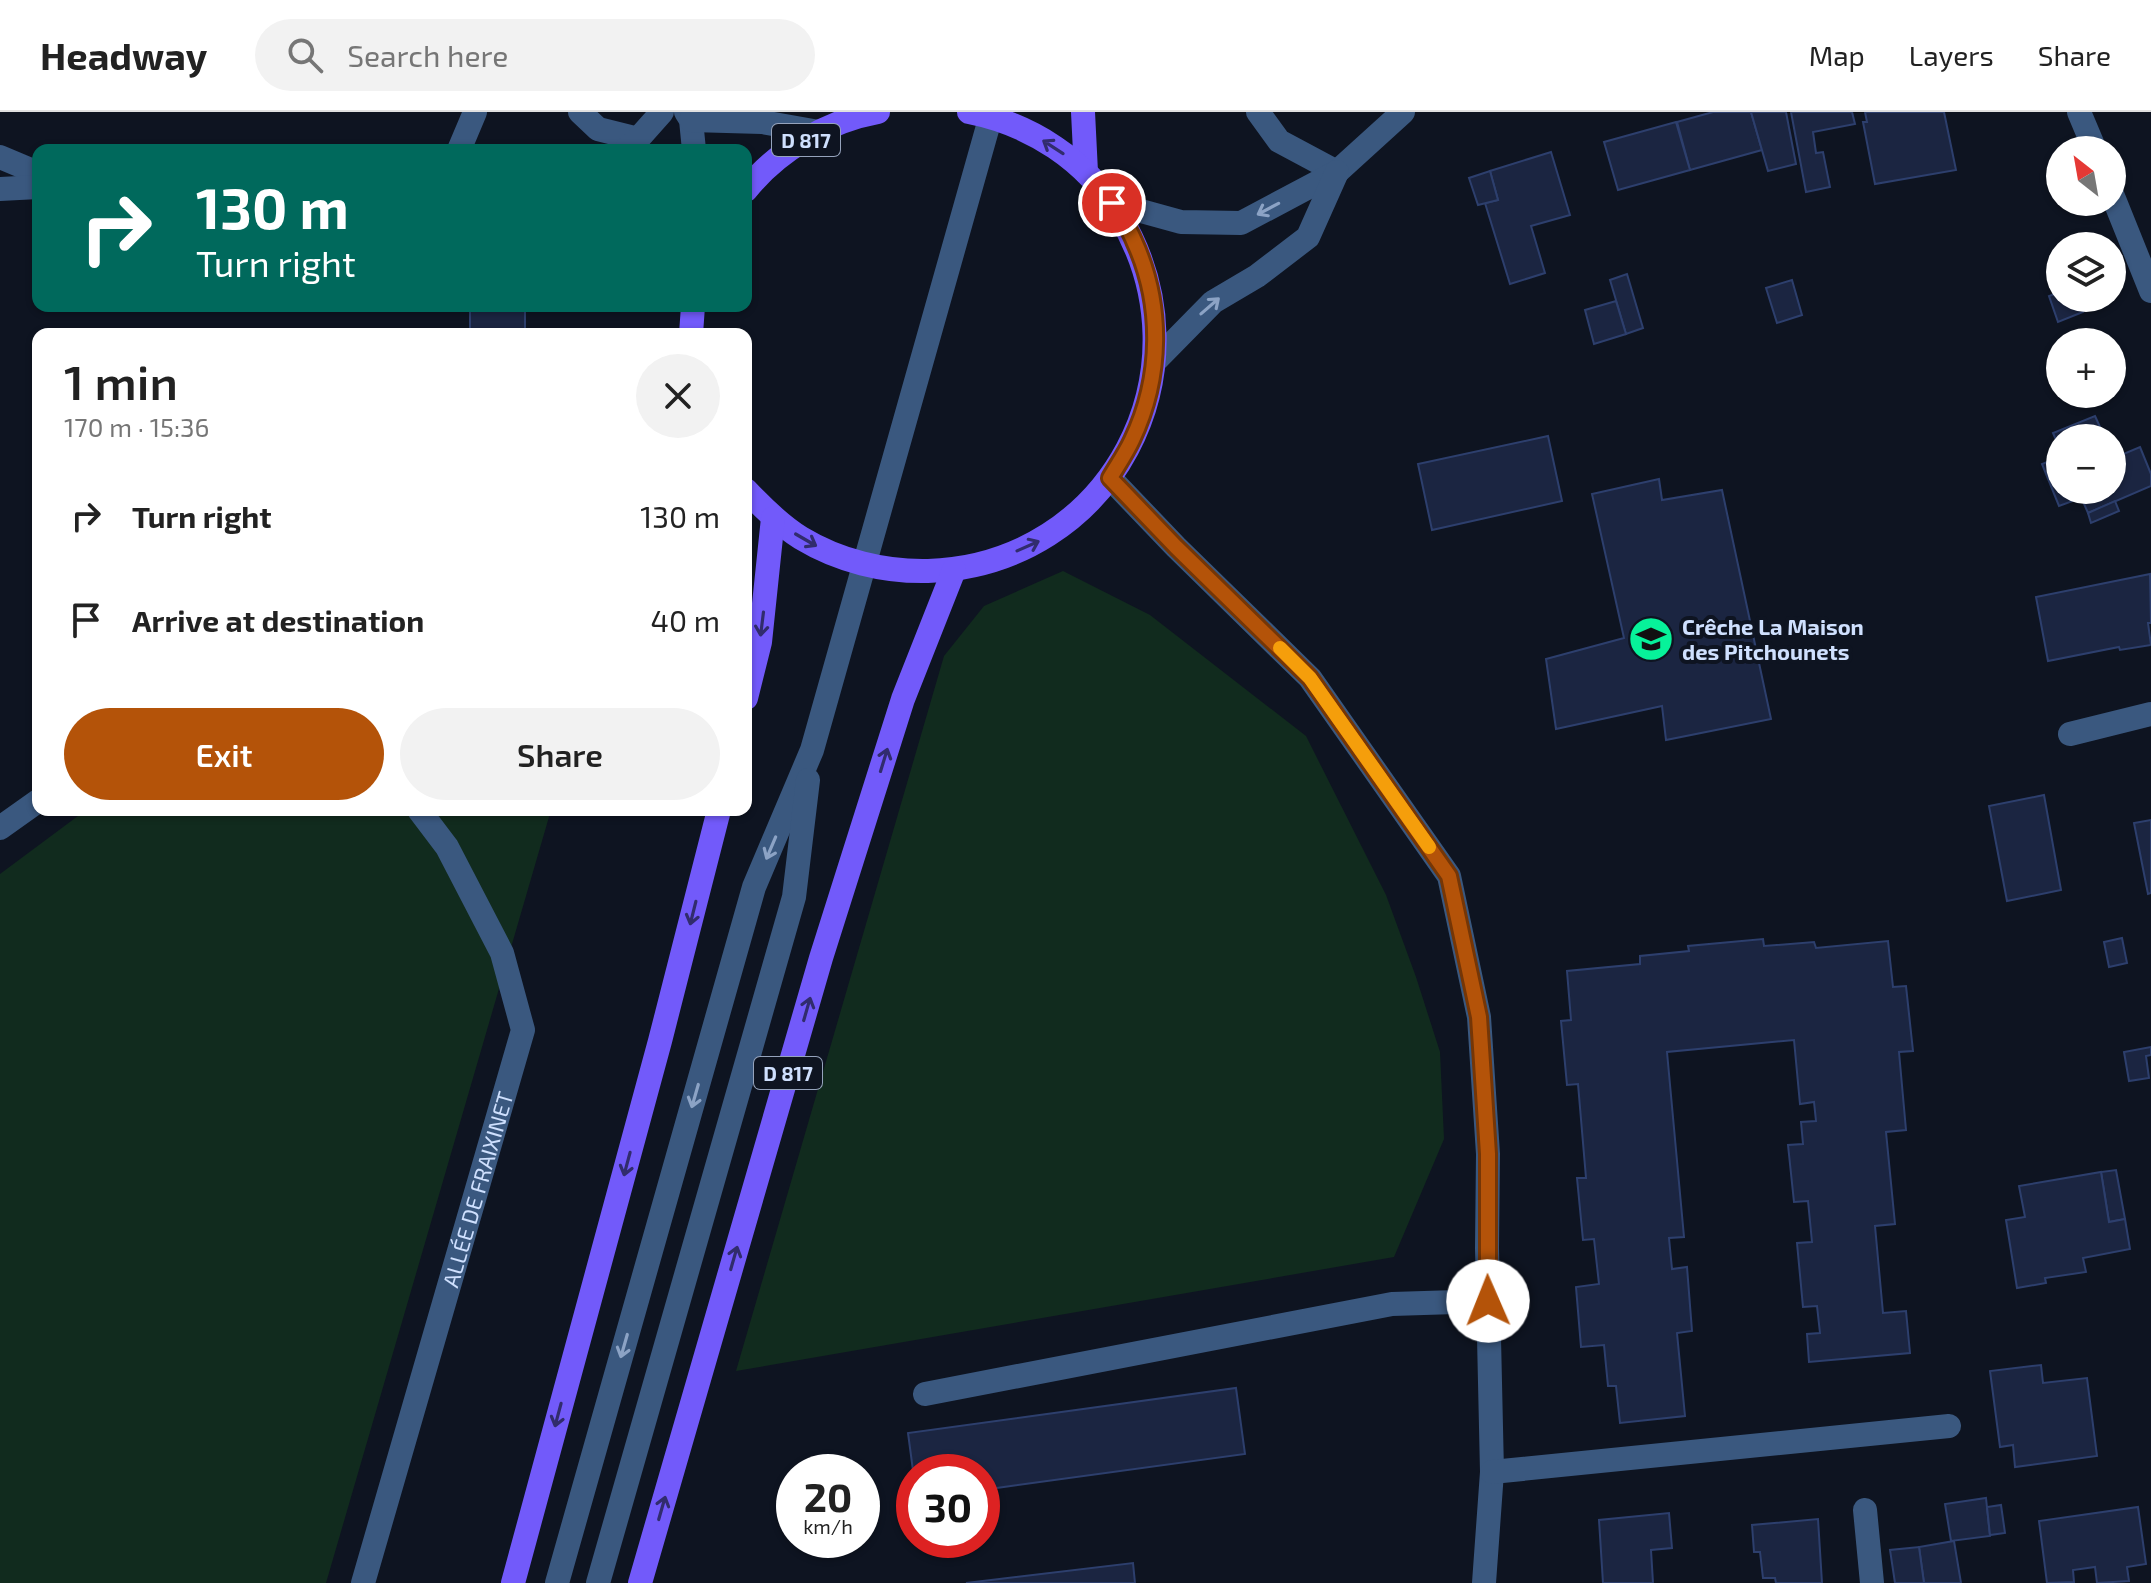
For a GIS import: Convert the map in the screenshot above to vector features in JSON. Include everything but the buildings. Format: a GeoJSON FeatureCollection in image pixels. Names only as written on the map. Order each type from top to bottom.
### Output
{"type":"FeatureCollection","features":[{"type":"Feature","properties":{"kind":"main road"},"geometry":{"type":"LineString","coordinates":[[1083,112],[1086,172]]}},
{"type":"Feature","properties":{"kind":"main road","name":"D 817"},"geometry":{"type":"LineString","coordinates":[[752,183],[785,153],[819,132],[868,113]]}},
{"type":"Feature","properties":{"kind":"main road"},"geometry":{"type":"LineString","coordinates":[[752,496],[773,518],[801,538],[832,554],[865,564],[909,571],[954,570],[999,559],[1041,540],[1078,513],[1110,478],[1132,442],[1147,402],[1155,361],[1155,319],[1148,278],[1134,239],[1112,203],[1086,172],[1057,149],[1025,130],[984,113]]}},
{"type":"Feature","properties":{"kind":"main road"},"geometry":{"type":"LineString","coordinates":[[752,674],[760,642],[773,518]]}},
{"type":"Feature","properties":{"kind":"main road","name":"D 817"},"geometry":{"type":"LineString","coordinates":[[640,1583],[821,958],[903,699],[954,570]]}},
{"type":"Feature","properties":{"kind":"main road"},"geometry":{"type":"LineString","coordinates":[[513,1583],[660,1041],[717,816]]}},
{"type":"Feature","properties":{"kind":"street"},"geometry":{"type":"LineString","coordinates":[[462,144],[475,112]]}},
{"type":"Feature","properties":{"kind":"street"},"geometry":{"type":"LineString","coordinates":[[580,112],[598,129],[631,144],[662,112]]}},
{"type":"Feature","properties":{"kind":"street"},"geometry":{"type":"LineString","coordinates":[[1258,112],[1279,141],[1337,172]]}},
{"type":"Feature","properties":{"kind":"street"},"geometry":{"type":"LineString","coordinates":[[1112,203],[1181,222],[1241,223],[1337,172],[1403,112]]}},
{"type":"Feature","properties":{"kind":"street"},"geometry":{"type":"LineString","coordinates":[[2079,112],[2089,136]]}},
{"type":"Feature","properties":{"kind":"street"},"geometry":{"type":"LineString","coordinates":[[557,1583],[754,887],[812,750],[865,564],[984,113]]}},
{"type":"Feature","properties":{"kind":"street"},"geometry":{"type":"LineString","coordinates":[[693,144],[688,116],[762,122],[819,132]]}},
{"type":"Feature","properties":{"kind":"street"},"geometry":{"type":"LineString","coordinates":[[0,157],[32,170]]}},
{"type":"Feature","properties":{"kind":"street"},"geometry":{"type":"LineString","coordinates":[[1155,361],[1213,302],[1257,276],[1308,237],[1337,172]]}},
{"type":"Feature","properties":{"kind":"street"},"geometry":{"type":"LineString","coordinates":[[0,189],[32,187]]}},
{"type":"Feature","properties":{"kind":"street"},"geometry":{"type":"LineString","coordinates":[[2121,216],[2151,291]]}},
{"type":"Feature","properties":{"kind":"street"},"geometry":{"type":"LineString","coordinates":[[1110,478],[1310,678],[1449,876],[1479,1017],[1488,1154],[1492,1472],[1484,1583]]}},
{"type":"Feature","properties":{"kind":"street"},"geometry":{"type":"LineString","coordinates":[[2070,734],[2151,714]]}},
{"type":"Feature","properties":{"kind":"street"},"geometry":{"type":"LineString","coordinates":[[598,1583],[794,897],[812,750]]}},
{"type":"Feature","properties":{"kind":"street"},"geometry":{"type":"LineString","coordinates":[[0,828],[32,805]]}},
{"type":"Feature","properties":{"kind":"street","name":"ALLÉE DE FRAIXINET"},"geometry":{"type":"LineString","coordinates":[[363,1583],[523,1030],[502,953],[447,847],[424,816]]}},
{"type":"Feature","properties":{"kind":"street"},"geometry":{"type":"LineString","coordinates":[[925,1394],[1392,1304],[1488,1301]]}},
{"type":"Feature","properties":{"kind":"street"},"geometry":{"type":"LineString","coordinates":[[1492,1472],[1949,1426]]}},
{"type":"Feature","properties":{"kind":"street"},"geometry":{"type":"LineString","coordinates":[[1865,1510],[1872,1583]]}},
{"type":"Feature","properties":{"kind":"green space"},"geometry":{"type":"Polygon","coordinates":[[[1063,571],[1150,615],[1306,736],[1386,895],[1416,977],[1440,1052],[1444,1139],[1394,1257],[736,1371],[944,656],[984,606],[1063,571]]]}},
{"type":"Feature","properties":{"kind":"green space"},"geometry":{"type":"Polygon","coordinates":[[[78,816],[549,816],[326,1583],[0,1583],[0,874],[78,816]]]}},
{"type":"Feature","properties":{"kind":"slow traffic"},"geometry":{"type":"LineString","coordinates":[[1280,648],[1310,678],[1429,847]]}},
{"type":"Feature","properties":{"kind":"place","name":"Crêche La Maison des Pitchounets"},"geometry":{"type":"Point","coordinates":[1651,639]}},
{"type":"Feature","properties":{"kind":"route"},"geometry":{"type":"LineString","coordinates":[[1112,203],[1134,239],[1148,278],[1155,319],[1155,361],[1147,402],[1132,442],[1110,478],[1310,678],[1449,876],[1479,1017],[1488,1154],[1488,1301]]}}]}
